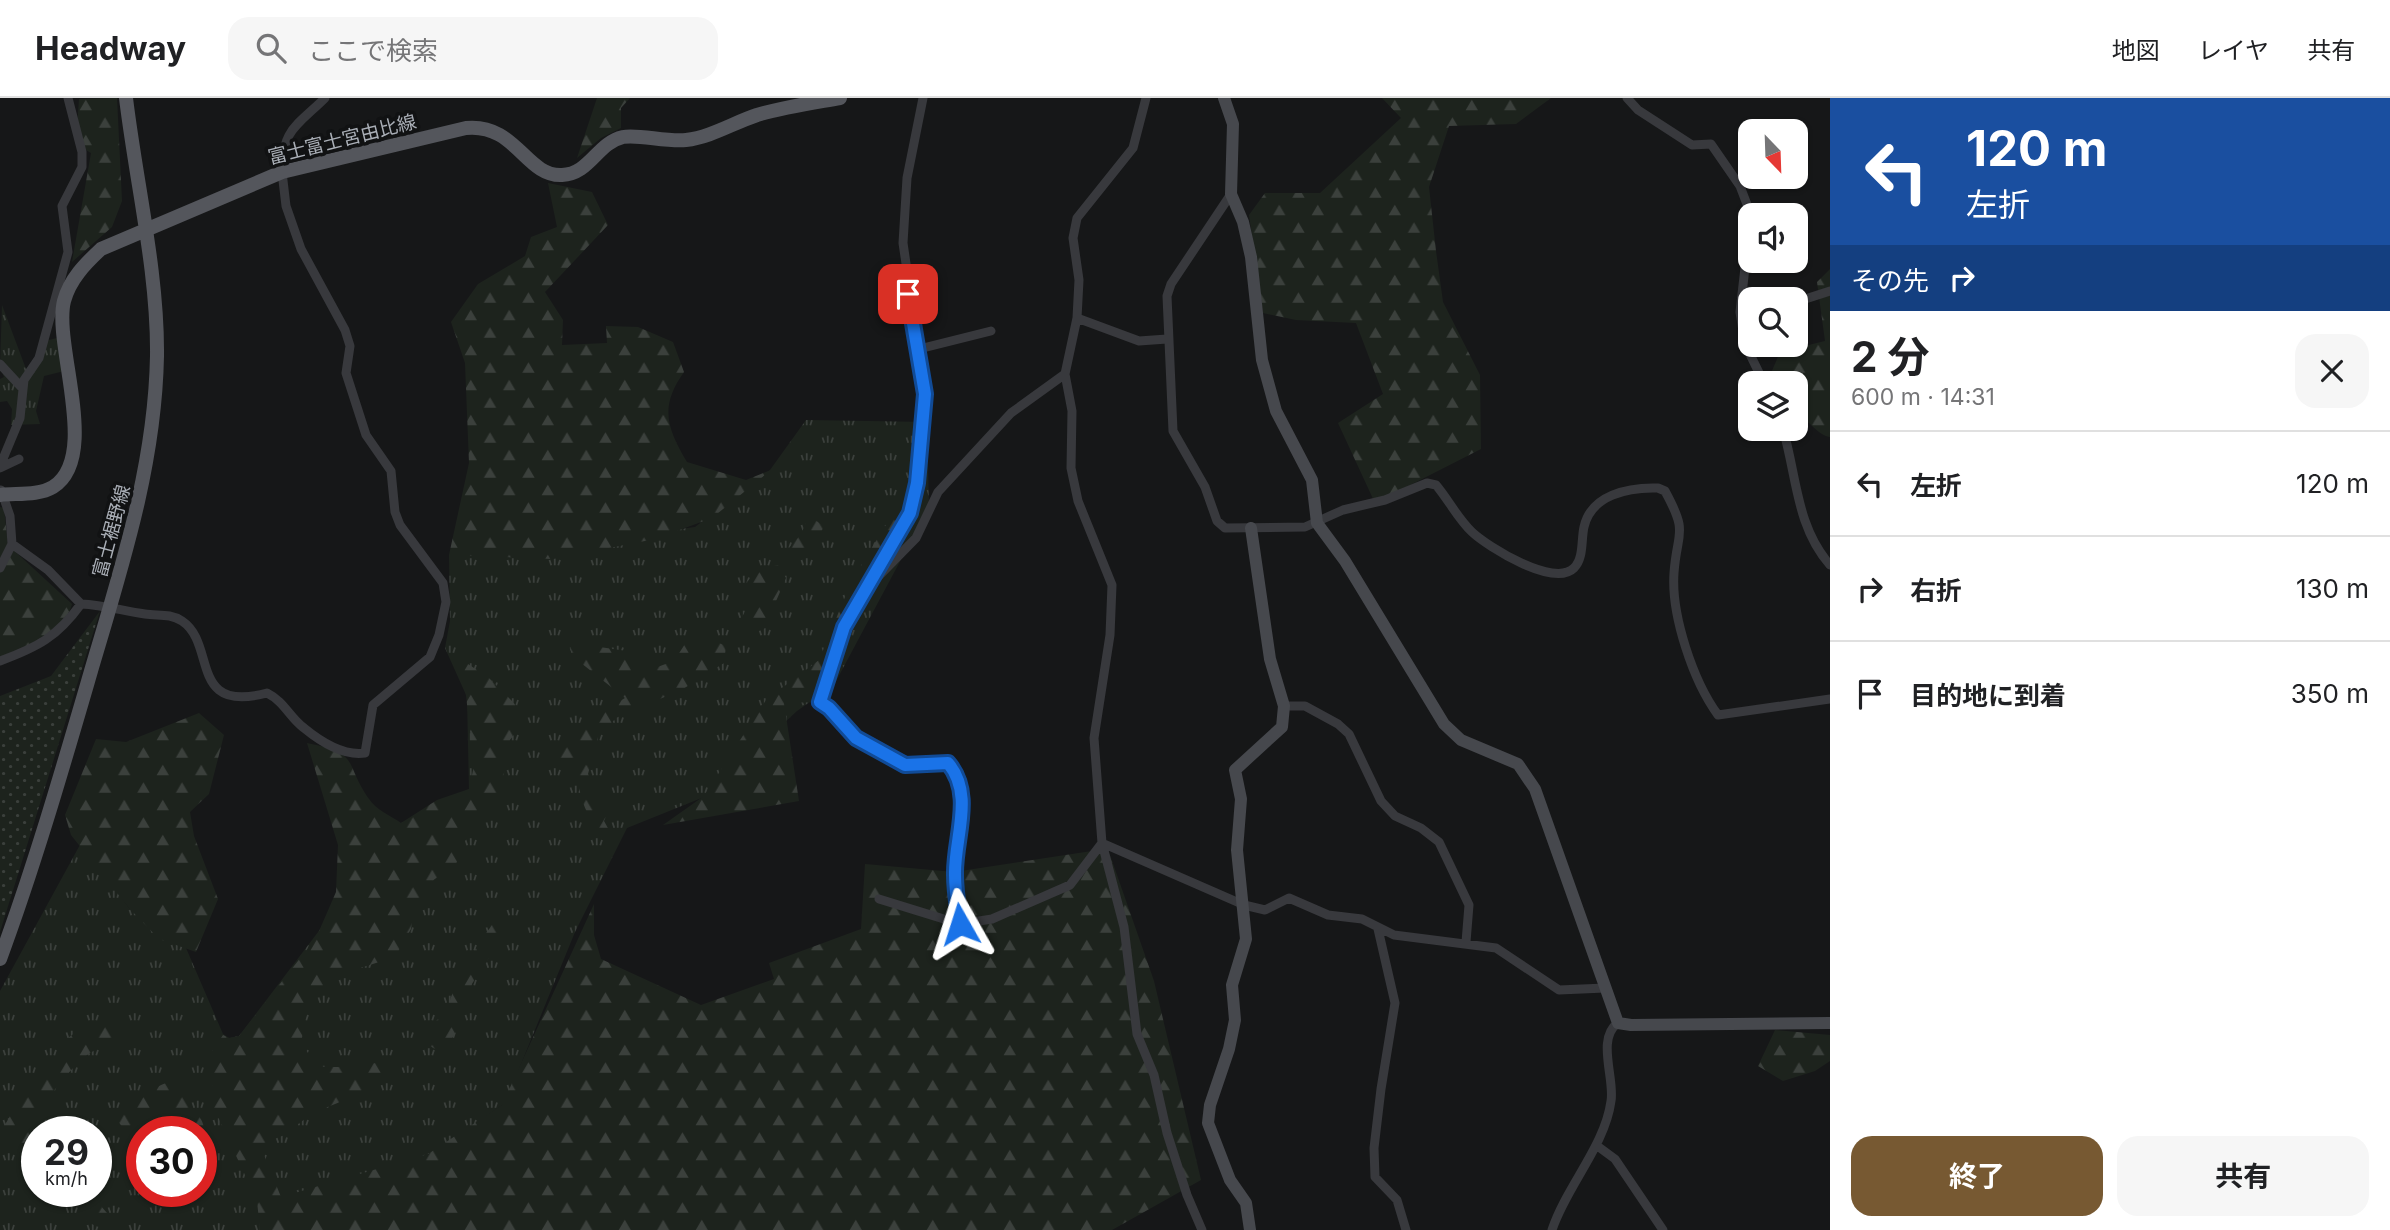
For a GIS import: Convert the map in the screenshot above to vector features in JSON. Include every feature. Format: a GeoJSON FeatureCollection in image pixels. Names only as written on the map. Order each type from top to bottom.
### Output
{"type":"FeatureCollection","features":[{"type":"Feature","properties":{"kind":"main road","name":"富士裾野線"},"geometry":{"type":"LineString","coordinates":[[0,958],[34,861],[141,499],[153,427],[156,317],[126,98]]}},
{"type":"Feature","properties":{"kind":"main road","name":"富士富士宮由比線"},"geometry":{"type":"LineString","coordinates":[[1,493],[44,491],[62,478],[68,466],[75,410],[62,330],[65,298],[83,265],[101,249],[283,172],[478,127],[501,134],[542,169],[558,176],[586,167],[608,144],[621,138],[688,140],[758,115],[840,98]]}},
{"type":"Feature","properties":{"kind":"street"},"geometry":{"type":"LineString","coordinates":[[0,467],[20,418],[24,380],[39,358],[68,252],[62,206],[82,167],[82,152],[68,98]]}},
{"type":"Feature","properties":{"kind":"street"},"geometry":{"type":"LineString","coordinates":[[12,544],[48,570],[81,604],[110,606],[180,620],[190,627],[199,643],[202,666],[216,687],[239,698],[267,693],[276,698],[304,728],[350,755],[365,752],[373,705],[382,694],[421,667],[430,657],[439,635],[446,602],[443,583],[400,525],[395,512],[391,471],[366,435],[346,373],[350,346],[345,330],[301,249],[286,206],[283,144],[289,132],[325,98]]}},
{"type":"Feature","properties":{"kind":"street"},"geometry":{"type":"LineString","coordinates":[[923,98],[907,178],[903,243],[925,394],[917,483],[910,513],[844,627],[820,702],[829,708],[856,738],[905,765],[948,763],[956,773],[962,797],[954,872],[960,924]]}},
{"type":"Feature","properties":{"kind":"street"},"geometry":{"type":"LineString","coordinates":[[1146,98],[1133,148],[1077,218],[1073,238],[1079,280],[1077,317],[1065,374],[1072,411],[1074,479],[1079,501],[1112,584],[1111,635],[1094,738],[1102,843],[1124,927],[1137,1034],[1154,1075],[1167,1133],[1187,1195],[1202,1230]]}},
{"type":"Feature","properties":{"kind":"street"},"geometry":{"type":"LineString","coordinates":[[1224,98],[1233,124],[1231,194],[1243,222],[1251,257],[1262,360],[1276,411],[1312,480],[1317,523],[1345,561],[1444,724],[1461,740],[1518,764],[1535,789],[1618,1023]]}},
{"type":"Feature","properties":{"kind":"street"},"geometry":{"type":"LineString","coordinates":[[1627,98],[1638,110],[1692,145],[1711,144],[1740,186],[1746,203]]}},
{"type":"Feature","properties":{"kind":"street"},"geometry":{"type":"LineString","coordinates":[[1231,194],[1171,285],[1167,296],[1173,430],[1205,487],[1217,521],[1225,528],[1304,527],[1343,510],[1385,500],[1427,483],[1436,485],[1472,532],[1506,554],[1525,566],[1542,571],[1567,572],[1574,568],[1580,556],[1584,526],[1596,502],[1604,497],[1658,488],[1665,491],[1680,521],[1682,538],[1674,573],[1678,609],[1699,687],[1718,715],[1830,699]]}},
{"type":"Feature","properties":{"kind":"street"},"geometry":{"type":"LineString","coordinates":[[1808,298],[1830,291]]}},
{"type":"Feature","properties":{"kind":"street"},"geometry":{"type":"LineString","coordinates":[[1077,317],[1139,341],[1167,339]]}},
{"type":"Feature","properties":{"kind":"street"},"geometry":{"type":"LineString","coordinates":[[919,349],[991,331]]}},
{"type":"Feature","properties":{"kind":"street"},"geometry":{"type":"LineString","coordinates":[[0,364],[23,389]]}},
{"type":"Feature","properties":{"kind":"street"},"geometry":{"type":"LineString","coordinates":[[866,589],[916,538],[938,492],[1011,412],[1065,374]]}},
{"type":"Feature","properties":{"kind":"street"},"geometry":{"type":"LineString","coordinates":[[1787,441],[1793,462],[1801,518],[1811,541],[1830,565]]}},
{"type":"Feature","properties":{"kind":"street"},"geometry":{"type":"LineString","coordinates":[[0,467],[19,459]]}},
{"type":"Feature","properties":{"kind":"street"},"geometry":{"type":"LineString","coordinates":[[0,568],[12,544],[10,516],[1,493]]}},
{"type":"Feature","properties":{"kind":"street"},"geometry":{"type":"LineString","coordinates":[[1250,1230],[1246,1203],[1230,1180],[1208,1123],[1210,1105],[1229,1049],[1235,1020],[1232,985],[1246,939],[1237,850],[1241,799],[1235,770],[1282,727],[1284,706],[1270,659],[1251,528]]}},
{"type":"Feature","properties":{"kind":"street"},"geometry":{"type":"LineString","coordinates":[[0,661],[28,651],[55,635],[81,604]]}},
{"type":"Feature","properties":{"kind":"street"},"geometry":{"type":"LineString","coordinates":[[1284,706],[1305,706],[1338,724],[1349,734],[1381,801],[1395,816],[1421,828],[1439,842],[1469,905],[1466,942]]}},
{"type":"Feature","properties":{"kind":"street"},"geometry":{"type":"LineString","coordinates":[[1102,843],[1121,854],[1244,905],[1265,910],[1289,898],[1328,915],[1362,919],[1378,929],[1418,940],[1466,942],[1508,954],[1559,990],[1605,988]]}},
{"type":"Feature","properties":{"kind":"street"},"geometry":{"type":"LineString","coordinates":[[879,899],[960,924],[992,919],[1070,885],[1102,843]]}},
{"type":"Feature","properties":{"kind":"street"},"geometry":{"type":"LineString","coordinates":[[1378,929],[1395,1003],[1374,1148],[1375,1177],[1397,1200],[1406,1230]]}},
{"type":"Feature","properties":{"kind":"street"},"geometry":{"type":"LineString","coordinates":[[1552,1230],[1596,1145],[1612,1101],[1607,1044],[1612,1026],[1618,1023],[1830,1023]]}},
{"type":"Feature","properties":{"kind":"street"},"geometry":{"type":"LineString","coordinates":[[1596,1145],[1615,1159],[1663,1230]]}},
{"type":"Feature","properties":{"kind":"green space"},"geometry":{"type":"Polygon","coordinates":[[[117,98],[122,201],[112,227],[72,262],[91,153],[76,144],[79,99],[117,98]]]}},
{"type":"Feature","properties":{"kind":"green space"},"geometry":{"type":"Polygon","coordinates":[[[597,98],[630,98],[621,108],[621,128],[601,138],[577,158],[597,98]]]}},
{"type":"Feature","properties":{"kind":"green space"},"geometry":{"type":"Polygon","coordinates":[[[1382,98],[1551,98],[1516,124],[1449,126],[1429,187],[1443,302],[1480,375],[1481,449],[1375,503],[1338,423],[1383,394],[1356,323],[1296,320],[1263,313],[1249,215],[1265,193],[1320,193],[1401,118],[1382,98]]]}},
{"type":"Feature","properties":{"kind":"green space"},"geometry":{"type":"Polygon","coordinates":[[[548,183],[592,192],[608,225],[545,292],[563,320],[562,345],[607,343],[606,326],[638,327],[673,342],[684,372],[671,396],[669,417],[675,439],[687,462],[746,480],[771,470],[712,518],[655,539],[553,559],[449,555],[469,463],[465,363],[451,322],[478,284],[525,256],[531,237],[557,227],[548,183]]]}},
{"type":"Feature","properties":{"kind":"green space"},"geometry":{"type":"Polygon","coordinates":[[[1830,269],[1830,437],[1808,422],[1808,371],[1772,371],[1778,357],[1808,357],[1808,345],[1825,341],[1817,282],[1830,269]]]}},
{"type":"Feature","properties":{"kind":"green space"},"geometry":{"type":"Polygon","coordinates":[[[2,305],[26,369],[37,356],[41,342],[57,338],[64,371],[44,376],[36,411],[40,424],[11,425],[12,409],[7,401],[0,402],[0,379],[4,377],[0,366],[2,305]]]}},
{"type":"Feature","properties":{"kind":"green space"},"geometry":{"type":"Polygon","coordinates":[[[806,420],[927,422],[929,507],[834,685],[797,711],[704,797],[627,828],[575,932],[505,1103],[433,1153],[284,1230],[0,1230],[0,991],[81,843],[129,908],[186,948],[223,1034],[229,1038],[239,1036],[401,823],[469,789],[467,697],[445,648],[450,621],[449,555],[532,550],[695,527],[770,470],[806,420]]]}},
{"type":"Feature","properties":{"kind":"green space"},"geometry":{"type":"Polygon","coordinates":[[[914,463],[921,467],[923,501],[850,629],[820,702],[784,703],[799,801],[663,825],[704,796],[766,700],[819,660],[852,580],[900,502],[914,463]]]}},
{"type":"Feature","properties":{"kind":"green space"},"geometry":{"type":"Polygon","coordinates":[[[0,507],[4,508],[8,545],[72,604],[61,624],[52,632],[0,664],[0,507]]]}},
{"type":"Feature","properties":{"kind":"green space"},"geometry":{"type":"Polygon","coordinates":[[[809,516],[824,526],[817,541],[800,552],[789,548],[801,534],[809,516]]]}},
{"type":"Feature","properties":{"kind":"green space"},"geometry":{"type":"Polygon","coordinates":[[[778,565],[786,578],[764,629],[754,633],[744,629],[740,621],[752,598],[747,582],[758,570],[778,565]]]}},
{"type":"Feature","properties":{"kind":"green space"},"geometry":{"type":"Polygon","coordinates":[[[100,611],[0,932],[0,696],[51,676],[100,611]]]}},
{"type":"Feature","properties":{"kind":"green space"},"geometry":{"type":"Polygon","coordinates":[[[710,639],[726,646],[724,663],[683,689],[616,718],[598,737],[588,774],[608,812],[604,821],[615,841],[607,846],[587,812],[574,776],[563,766],[553,762],[561,747],[598,717],[593,711],[608,708],[625,698],[576,659],[570,649],[572,643],[634,652],[649,670],[674,661],[685,644],[710,639]]]}},
{"type":"Feature","properties":{"kind":"green space"},"geometry":{"type":"Polygon","coordinates":[[[462,660],[489,678],[519,708],[518,730],[504,747],[505,768],[498,802],[470,829],[456,864],[425,886],[414,910],[411,929],[395,957],[341,974],[310,995],[301,1043],[317,1066],[391,1063],[384,1084],[313,1113],[282,1136],[260,1145],[281,1197],[428,1154],[502,1105],[594,904],[594,935],[601,959],[701,1005],[774,979],[769,963],[861,929],[865,864],[954,872],[1092,851],[1102,843],[1110,855],[1154,981],[1201,1180],[1112,1230],[260,1230],[257,1201],[213,1106],[211,1053],[223,1035],[229,1038],[239,1036],[316,938],[336,892],[338,845],[307,743],[344,756],[372,803],[401,823],[437,800],[469,789],[474,766],[462,660]]]}},
{"type":"Feature","properties":{"kind":"green space"},"geometry":{"type":"Polygon","coordinates":[[[199,713],[224,735],[209,794],[190,812],[194,836],[218,899],[196,952],[159,939],[129,908],[71,835],[65,815],[96,739],[126,742],[199,713]]]}},
{"type":"Feature","properties":{"kind":"green space"},"geometry":{"type":"Polygon","coordinates":[[[499,917],[498,938],[466,996],[456,1031],[449,1042],[435,1049],[425,1043],[422,1032],[447,1012],[454,989],[468,962],[499,917]]]}},
{"type":"Feature","properties":{"kind":"green space"},"geometry":{"type":"Polygon","coordinates":[[[107,1023],[136,1026],[135,1034],[84,1057],[57,1086],[40,1116],[21,1116],[21,1146],[18,1146],[3,1128],[19,1102],[56,1065],[64,1041],[80,1029],[90,1036],[101,1033],[107,1023]]]}},
{"type":"Feature","properties":{"kind":"green space"},"geometry":{"type":"Polygon","coordinates":[[[1775,1030],[1830,1035],[1830,1061],[1815,1071],[1783,1081],[1758,1066],[1775,1030]]]}},
{"type":"Feature","properties":{"kind":"green space"},"geometry":{"type":"Polygon","coordinates":[[[180,1079],[198,1116],[126,1116],[126,1132],[117,1120],[123,1113],[154,1089],[180,1079]]]}},
{"type":"Feature","properties":{"kind":"green space"},"geometry":{"type":"Polygon","coordinates":[[[78,1207],[102,1207],[107,1213],[107,1228],[88,1222],[78,1207]]]}},
{"type":"Feature","properties":{"kind":"route"},"geometry":{"type":"LineString","coordinates":[[908,294],[925,394],[917,483],[910,513],[897,539],[844,627],[820,702],[829,708],[856,738],[905,765],[948,763],[956,773],[962,797],[958,858],[954,872],[960,924]]}}]}
